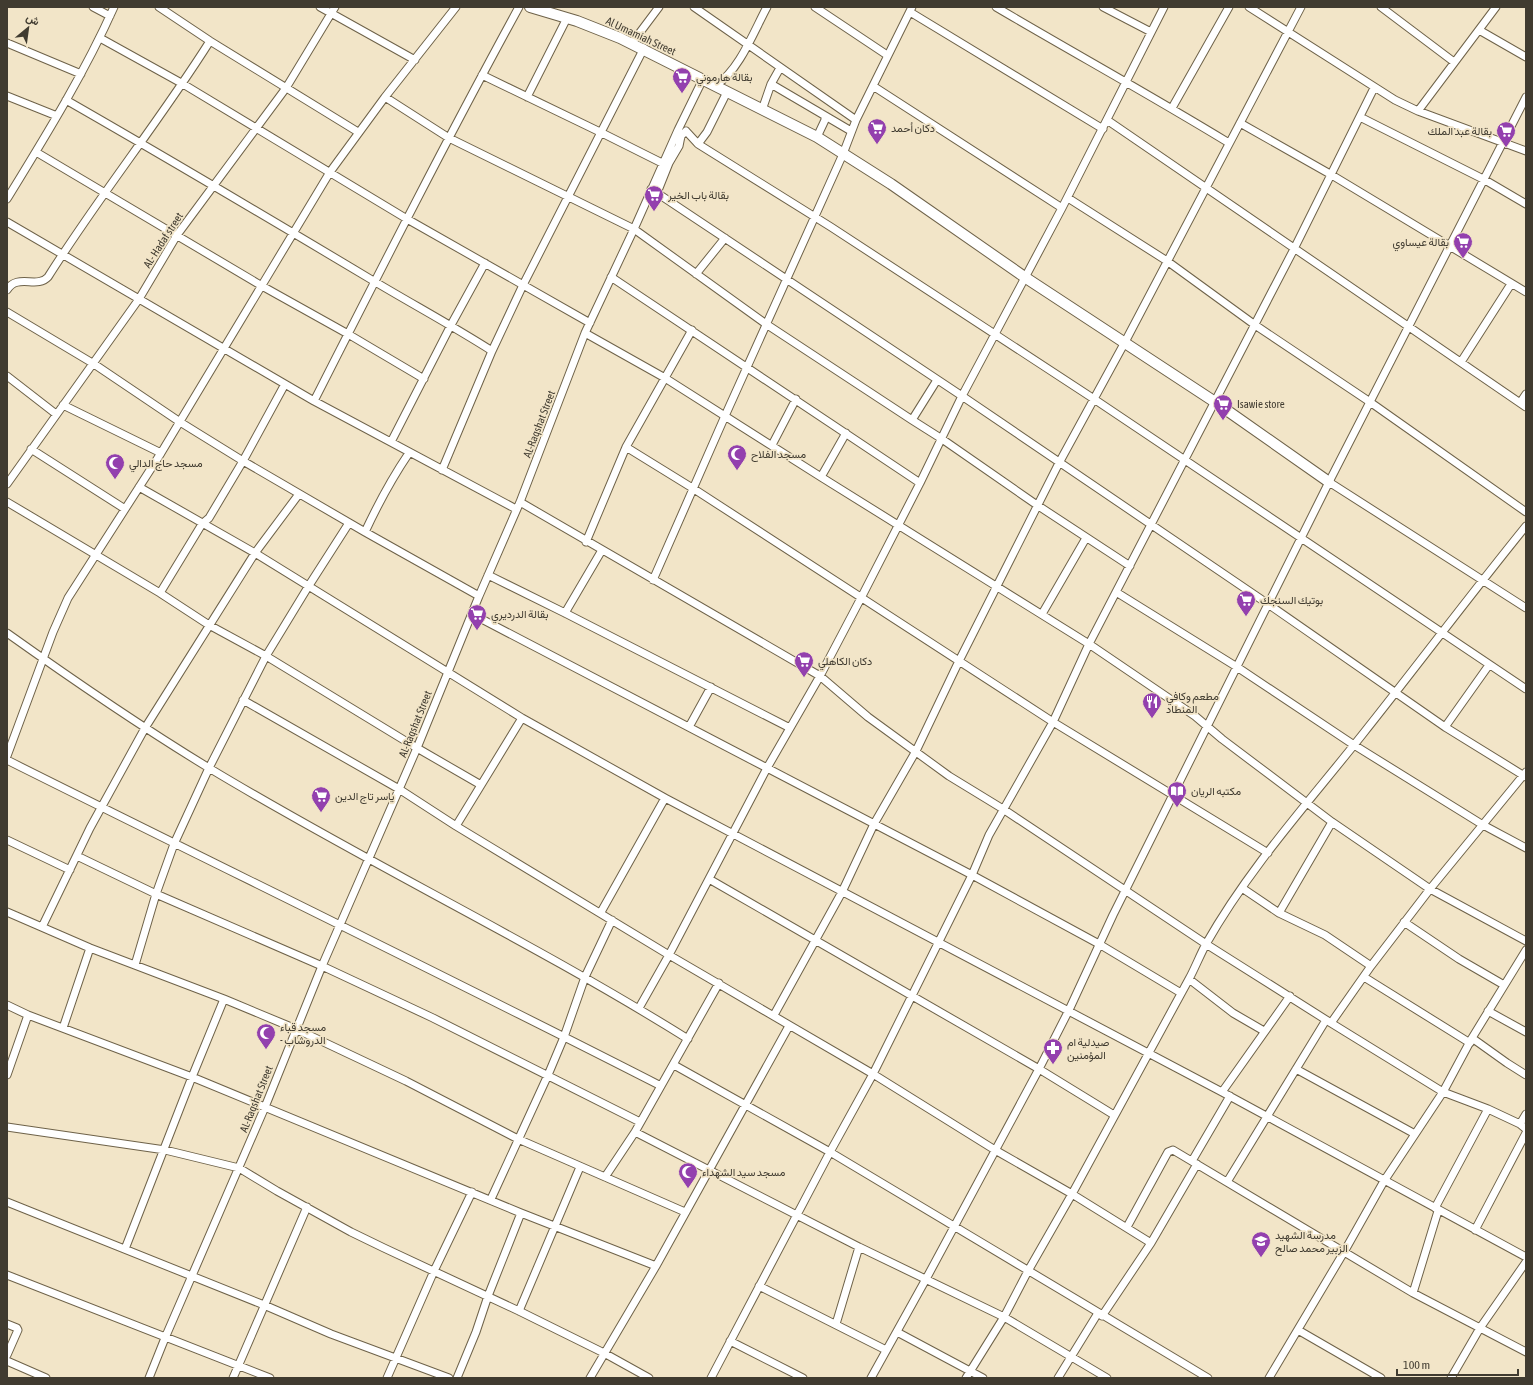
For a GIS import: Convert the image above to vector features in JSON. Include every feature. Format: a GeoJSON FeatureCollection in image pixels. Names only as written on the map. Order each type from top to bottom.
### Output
{"type":"FeatureCollection","features":[{"type":"Feature","properties":{"kind":"street"},"geometry":{"type":"LineString","coordinates":[[93,7],[110,16]]}},
{"type":"Feature","properties":{"kind":"street"},"geometry":{"type":"LineString","coordinates":[[7,199],[81,74],[114,7]]}},
{"type":"Feature","properties":{"kind":"street"},"geometry":{"type":"LineString","coordinates":[[159,7],[210,41],[358,132]]}},
{"type":"Feature","properties":{"kind":"street"},"geometry":{"type":"LineString","coordinates":[[320,7],[333,10],[415,60]]}},
{"type":"Feature","properties":{"kind":"street"},"geometry":{"type":"LineString","coordinates":[[7,756],[53,632],[68,598],[161,453],[330,172],[385,96],[456,7]]}},
{"type":"Feature","properties":{"kind":"street"},"geometry":{"type":"LineString","coordinates":[[314,401],[374,281],[519,7]]}},
{"type":"Feature","properties":{"kind":"street","name":"Al Umamiah Street"},"geometry":{"type":"LineString","coordinates":[[530,7],[567,18],[644,48],[762,110],[817,136],[891,184],[1026,278],[1215,402],[1330,482]]}},
{"type":"Feature","properties":{"kind":"street"},"geometry":{"type":"LineString","coordinates":[[632,43],[659,7]]}},
{"type":"Feature","properties":{"kind":"street"},"geometry":{"type":"LineString","coordinates":[[694,7],[856,120]]}},
{"type":"Feature","properties":{"kind":"street"},"geometry":{"type":"LineString","coordinates":[[716,85],[724,80],[730,73],[767,7]]}},
{"type":"Feature","properties":{"kind":"street"},"geometry":{"type":"LineString","coordinates":[[815,7],[888,54]]}},
{"type":"Feature","properties":{"kind":"street"},"geometry":{"type":"LineString","coordinates":[[996,7],[1125,83],[1172,108],[1229,143]]}},
{"type":"Feature","properties":{"kind":"street"},"geometry":{"type":"LineString","coordinates":[[1103,7],[1151,32]]}},
{"type":"Feature","properties":{"kind":"street"},"geometry":{"type":"LineString","coordinates":[[639,1008],[767,768],[820,676],[861,598],[942,439],[962,396],[1068,198],[1164,7]]}},
{"type":"Feature","properties":{"kind":"street"},"geometry":{"type":"LineString","coordinates":[[1172,108],[1229,7]]}},
{"type":"Feature","properties":{"kind":"street"},"geometry":{"type":"LineString","coordinates":[[1249,7],[1287,33],[1400,103],[1526,152]]}},
{"type":"Feature","properties":{"kind":"street"},"geometry":{"type":"LineString","coordinates":[[774,1015],[842,892],[874,824],[916,751],[958,661],[1037,505],[1125,342],[1301,7]]}},
{"type":"Feature","properties":{"kind":"street"},"geometry":{"type":"LineString","coordinates":[[1381,7],[1454,62]]}},
{"type":"Feature","properties":{"kind":"street"},"geometry":{"type":"LineString","coordinates":[[1418,111],[1495,7]]}},
{"type":"Feature","properties":{"kind":"street","name":"AL- Hadaf street"},"geometry":{"type":"LineString","coordinates":[[7,484],[139,299],[177,235],[286,88],[333,10]]}},
{"type":"Feature","properties":{"kind":"street"},"geometry":{"type":"LineString","coordinates":[[653,580],[843,154],[851,131],[911,10],[1103,128]]}},
{"type":"Feature","properties":{"kind":"street"},"geometry":{"type":"LineString","coordinates":[[527,97],[567,18]]}},
{"type":"Feature","properties":{"kind":"street"},"geometry":{"type":"LineString","coordinates":[[1479,30],[1526,57]]}},
{"type":"Feature","properties":{"kind":"street"},"geometry":{"type":"LineString","coordinates":[[100,38],[183,84],[408,219],[590,323]]}},
{"type":"Feature","properties":{"kind":"street"},"geometry":{"type":"LineString","coordinates":[[7,290],[10,285],[15,282],[45,280],[140,142],[183,84],[210,41]]}},
{"type":"Feature","properties":{"kind":"street"},"geometry":{"type":"LineString","coordinates":[[7,43],[81,74]]}},
{"type":"Feature","properties":{"kind":"street"},"geometry":{"type":"LineString","coordinates":[[442,470],[492,351],[523,285],[567,196],[644,48]]}},
{"type":"Feature","properties":{"kind":"street"},"geometry":{"type":"LineString","coordinates":[[762,110],[771,84],[780,68]]}},
{"type":"Feature","properties":{"kind":"street"},"geometry":{"type":"LineString","coordinates":[[482,75],[662,163]]}},
{"type":"Feature","properties":{"kind":"street","name":"AL-Raqshat Street"},"geometry":{"type":"LineString","coordinates":[[149,1378],[265,1107],[322,966],[370,860],[479,596],[520,502],[585,333],[634,229],[654,191],[662,163],[702,79]]}},
{"type":"Feature","properties":{"kind":"street"},"geometry":{"type":"LineString","coordinates":[[771,84],[851,131]]}},
{"type":"Feature","properties":{"kind":"street"},"geometry":{"type":"LineString","coordinates":[[873,86],[1062,208]]}},
{"type":"Feature","properties":{"kind":"street"},"geometry":{"type":"LineString","coordinates":[[711,1378],[830,1152],[873,1074],[972,875],[989,835],[1053,722],[1089,644],[1294,249],[1374,88]]}},
{"type":"Feature","properties":{"kind":"street"},"geometry":{"type":"LineString","coordinates":[[698,144],[707,132],[727,92]]}},
{"type":"Feature","properties":{"kind":"street"},"geometry":{"type":"LineString","coordinates":[[7,96],[57,116]]}},
{"type":"Feature","properties":{"kind":"street"},"geometry":{"type":"LineString","coordinates":[[385,96],[450,138],[634,229],[766,324],[942,439],[1037,505],[1130,566]]}},
{"type":"Feature","properties":{"kind":"street"},"geometry":{"type":"LineString","coordinates":[[871,1378],[1039,1069],[1069,1010],[1099,944],[1268,604],[1526,97]]}},
{"type":"Feature","properties":{"kind":"street"},"geometry":{"type":"LineString","coordinates":[[66,100],[451,325],[492,351]]}},
{"type":"Feature","properties":{"kind":"street"},"geometry":{"type":"LineString","coordinates":[[817,136],[826,120],[825,117]]}},
{"type":"Feature","properties":{"kind":"street"},"geometry":{"type":"LineString","coordinates":[[1360,117],[1484,180],[1526,204]]}},
{"type":"Feature","properties":{"kind":"street"},"geometry":{"type":"LineString","coordinates":[[1107,120],[1523,405],[1526,394]]}},
{"type":"Feature","properties":{"kind":"street"},"geometry":{"type":"LineString","coordinates":[[1240,123],[1330,174],[1510,284],[1526,292]]}},
{"type":"Feature","properties":{"kind":"street"},"geometry":{"type":"LineString","coordinates":[[1227,1182],[1296,1069],[1329,1022],[1404,922],[1525,775],[1445,726],[962,396],[654,191],[668,163],[679,146],[681,136],[686,131],[698,144],[814,217],[1094,399],[1526,689]]}},
{"type":"Feature","properties":{"kind":"street"},"geometry":{"type":"LineString","coordinates":[[36,152],[262,286],[424,379]]}},
{"type":"Feature","properties":{"kind":"street"},"geometry":{"type":"LineString","coordinates":[[1068,198],[1167,261],[1255,325],[1370,402],[1526,512]]}},
{"type":"Feature","properties":{"kind":"street"},"geometry":{"type":"LineString","coordinates":[[7,222],[314,401],[516,509]]}},
{"type":"Feature","properties":{"kind":"street"},"geometry":{"type":"LineString","coordinates":[[696,274],[725,238]]}},
{"type":"Feature","properties":{"kind":"street"},"geometry":{"type":"LineString","coordinates":[[391,442],[451,325],[485,263]]}},
{"type":"Feature","properties":{"kind":"street"},"geometry":{"type":"LineString","coordinates":[[611,277],[920,483]]}},
{"type":"Feature","properties":{"kind":"street"},"geometry":{"type":"LineString","coordinates":[[1461,362],[1510,284]]}},
{"type":"Feature","properties":{"kind":"street"},"geometry":{"type":"LineString","coordinates":[[7,312],[94,364],[180,422],[243,461],[479,596]]}},
{"type":"Feature","properties":{"kind":"street"},"geometry":{"type":"LineString","coordinates":[[586,542],[626,447],[692,330]]}},
{"type":"Feature","properties":{"kind":"street"},"geometry":{"type":"LineString","coordinates":[[585,333],[665,378],[1089,644],[1207,726],[1332,822],[1430,890],[1526,941]]}},
{"type":"Feature","properties":{"kind":"street"},"geometry":{"type":"LineString","coordinates":[[7,376],[56,414]]}},
{"type":"Feature","properties":{"kind":"street"},"geometry":{"type":"LineString","coordinates":[[912,420],[937,380]]}},
{"type":"Feature","properties":{"kind":"street"},"geometry":{"type":"LineString","coordinates":[[160,593],[202,524],[209,518],[243,461],[285,384]]}},
{"type":"Feature","properties":{"kind":"street"},"geometry":{"type":"LineString","coordinates":[[772,445],[796,399]]}},
{"type":"Feature","properties":{"kind":"street"},"geometry":{"type":"LineString","coordinates":[[63,405],[161,453]]}},
{"type":"Feature","properties":{"kind":"street"},"geometry":{"type":"LineString","coordinates":[[821,477],[846,433]]}},
{"type":"Feature","properties":{"kind":"street"},"geometry":{"type":"LineString","coordinates":[[626,447],[694,489],[1053,722],[1268,853]]}},
{"type":"Feature","properties":{"kind":"street"},"geometry":{"type":"LineString","coordinates":[[31,449],[125,509]]}},
{"type":"Feature","properties":{"kind":"street"},"geometry":{"type":"LineString","coordinates":[[365,532],[384,492],[409,452]]}},
{"type":"Feature","properties":{"kind":"street"},"geometry":{"type":"LineString","coordinates":[[1330,482],[1526,608]]}},
{"type":"Feature","properties":{"kind":"street"},"geometry":{"type":"LineString","coordinates":[[139,487],[255,553],[522,718],[665,798],[1230,1096],[1526,1258]]}},
{"type":"Feature","properties":{"kind":"street"},"geometry":{"type":"LineString","coordinates":[[42,927],[101,807],[145,728],[255,553],[300,494]]}},
{"type":"Feature","properties":{"kind":"street"},"geometry":{"type":"LineString","coordinates":[[7,502],[160,593],[209,625],[266,656],[480,785]]}},
{"type":"Feature","properties":{"kind":"street"},"geometry":{"type":"LineString","coordinates":[[520,502],[586,542],[820,676],[868,717],[949,776],[1003,809],[1206,944],[1443,1092],[1488,1109],[1523,1126],[1526,1114]]}},
{"type":"Feature","properties":{"kind":"street"},"geometry":{"type":"LineString","coordinates":[[135,965],[156,894],[174,844],[209,768],[266,656],[349,523]]}},
{"type":"Feature","properties":{"kind":"street"},"geometry":{"type":"LineString","coordinates":[[968,1375],[1004,1318],[1028,1271],[1072,1194],[1189,979],[1206,944],[1242,888],[1306,802],[1354,745],[1526,526]]}},
{"type":"Feature","properties":{"kind":"street"},"geometry":{"type":"LineString","coordinates":[[1042,614],[1086,538]]}},
{"type":"Feature","properties":{"kind":"street"},"geometry":{"type":"LineString","coordinates":[[565,613],[602,550]]}},
{"type":"Feature","properties":{"kind":"street"},"geometry":{"type":"LineString","coordinates":[[488,575],[790,728]]}},
{"type":"Feature","properties":{"kind":"street"},"geometry":{"type":"LineString","coordinates":[[1116,592],[1237,667],[1354,745],[1483,825],[1526,848]]}},
{"type":"Feature","properties":{"kind":"street"},"geometry":{"type":"LineString","coordinates":[[472,614],[972,875],[1099,944],[1181,993]]}},
{"type":"Feature","properties":{"kind":"street"},"geometry":{"type":"LineString","coordinates":[[7,633],[145,728],[209,768],[370,860],[428,890],[585,977],[639,1008],[688,1039]]}},
{"type":"Feature","properties":{"kind":"street"},"geometry":{"type":"LineString","coordinates":[[1445,726],[1489,665]]}},
{"type":"Feature","properties":{"kind":"street"},"geometry":{"type":"LineString","coordinates":[[688,727],[711,687]]}},
{"type":"Feature","properties":{"kind":"street"},"geometry":{"type":"LineString","coordinates":[[243,700],[399,790],[612,920],[774,1015],[789,1026],[873,1074],[995,1150],[1072,1194],[1151,1243]]}},
{"type":"Feature","properties":{"kind":"street"},"geometry":{"type":"LineString","coordinates":[[456,826],[522,718]]}},
{"type":"Feature","properties":{"kind":"street"},"geometry":{"type":"LineString","coordinates":[[7,760],[340,926],[451,979],[662,1086]]}},
{"type":"Feature","properties":{"kind":"street"},"geometry":{"type":"LineString","coordinates":[[601,912],[665,798]]}},
{"type":"Feature","properties":{"kind":"street"},"geometry":{"type":"LineString","coordinates":[[1279,913],[1332,822]]}},
{"type":"Feature","properties":{"kind":"street"},"geometry":{"type":"LineString","coordinates":[[7,840],[70,870]]}},
{"type":"Feature","properties":{"kind":"street"},"geometry":{"type":"LineString","coordinates":[[77,856],[156,894],[322,966],[548,1075],[640,1122]]}},
{"type":"Feature","properties":{"kind":"street"},"geometry":{"type":"LineString","coordinates":[[709,879],[1039,1069],[1114,1115]]}},
{"type":"Feature","properties":{"kind":"street"},"geometry":{"type":"LineString","coordinates":[[1242,888],[1279,913],[1325,935],[1371,966]]}},
{"type":"Feature","properties":{"kind":"street"},"geometry":{"type":"LineString","coordinates":[[7,912],[90,948],[224,999],[296,1029],[406,1081],[518,1139],[685,1212]]}},
{"type":"Feature","properties":{"kind":"street"},"geometry":{"type":"LineString","coordinates":[[491,1199],[548,1075],[564,1037],[585,977],[612,920]]}},
{"type":"Feature","properties":{"kind":"street"},"geometry":{"type":"LineString","coordinates":[[1404,922],[1459,959],[1504,985]]}},
{"type":"Feature","properties":{"kind":"street"},"geometry":{"type":"LineString","coordinates":[[63,1028],[90,948]]}},
{"type":"Feature","properties":{"kind":"street"},"geometry":{"type":"LineString","coordinates":[[1269,1378],[1344,1252],[1384,1181],[1443,1092],[1488,1011],[1526,950]]}},
{"type":"Feature","properties":{"kind":"street"},"geometry":{"type":"LineString","coordinates":[[1364,977],[1526,1075]]}},
{"type":"Feature","properties":{"kind":"street"},"geometry":{"type":"LineString","coordinates":[[1189,979],[1234,1013],[1264,1031]]}},
{"type":"Feature","properties":{"kind":"street"},"geometry":{"type":"LineString","coordinates":[[605,1177],[635,1132],[719,984]]}},
{"type":"Feature","properties":{"kind":"street"},"geometry":{"type":"LineString","coordinates":[[1222,1092],[1290,996]]}},
{"type":"Feature","properties":{"kind":"street"},"geometry":{"type":"LineString","coordinates":[[124,1249],[165,1150],[192,1077],[224,999]]}},
{"type":"Feature","properties":{"kind":"street"},"geometry":{"type":"LineString","coordinates":[[7,1005],[28,1015],[192,1077],[491,1199],[521,1213],[656,1266]]}},
{"type":"Feature","properties":{"kind":"street"},"geometry":{"type":"LineString","coordinates":[[1488,1011],[1526,1032]]}},
{"type":"Feature","properties":{"kind":"street"},"geometry":{"type":"LineString","coordinates":[[7,1076],[28,1015]]}},
{"type":"Feature","properties":{"kind":"street"},"geometry":{"type":"LineString","coordinates":[[590,1378],[656,1266],[789,1026]]}},
{"type":"Feature","properties":{"kind":"street"},"geometry":{"type":"LineString","coordinates":[[674,1065],[830,1152],[1208,1378]]}},
{"type":"Feature","properties":{"kind":"street"},"geometry":{"type":"LineString","coordinates":[[1296,1069],[1415,1134]]}},
{"type":"Feature","properties":{"kind":"street"},"geometry":{"type":"LineString","coordinates":[[1058,1378],[1100,1314],[1151,1243],[1230,1096]]}},
{"type":"Feature","properties":{"kind":"street"},"geometry":{"type":"LineString","coordinates":[[1413,1293],[1436,1209],[1488,1109]]}},
{"type":"Feature","properties":{"kind":"street"},"geometry":{"type":"LineString","coordinates":[[7,1127],[165,1150],[239,1168],[307,1207],[384,1248],[519,1310],[649,1378]]}},
{"type":"Feature","properties":{"kind":"street"},"geometry":{"type":"LineString","coordinates":[[635,1132],[859,1247],[1004,1318],[1072,1356],[1107,1378]]}},
{"type":"Feature","properties":{"kind":"street"},"geometry":{"type":"LineString","coordinates":[[1475,1230],[1526,1133]]}},
{"type":"Feature","properties":{"kind":"street"},"geometry":{"type":"LineString","coordinates":[[1127,1227],[1170,1150],[1173,1150],[1413,1293],[1526,1352]]}},
{"type":"Feature","properties":{"kind":"street"},"geometry":{"type":"LineString","coordinates":[[519,1310],[580,1167]]}},
{"type":"Feature","properties":{"kind":"street"},"geometry":{"type":"LineString","coordinates":[[387,1378],[434,1271],[472,1192]]}},
{"type":"Feature","properties":{"kind":"street"},"geometry":{"type":"LineString","coordinates":[[7,1202],[264,1305],[331,1334],[449,1378]]}},
{"type":"Feature","properties":{"kind":"street"},"geometry":{"type":"LineString","coordinates":[[233,1378],[307,1207]]}},
{"type":"Feature","properties":{"kind":"street"},"geometry":{"type":"LineString","coordinates":[[456,1378],[476,1332],[488,1296],[521,1213]]}},
{"type":"Feature","properties":{"kind":"street"},"geometry":{"type":"LineString","coordinates":[[836,1324],[859,1247]]}},
{"type":"Feature","properties":{"kind":"street"},"geometry":{"type":"LineString","coordinates":[[1450,1378],[1480,1328],[1526,1262]]}},
{"type":"Feature","properties":{"kind":"street"},"geometry":{"type":"LineString","coordinates":[[7,1275],[270,1378]]}},
{"type":"Feature","properties":{"kind":"street"},"geometry":{"type":"LineString","coordinates":[[759,1286],[886,1350]]}},
{"type":"Feature","properties":{"kind":"street"},"geometry":{"type":"LineString","coordinates":[[7,1324],[17,1328],[18,1330],[7,1355]]}},
{"type":"Feature","properties":{"kind":"street"},"geometry":{"type":"LineString","coordinates":[[1298,1330],[1381,1378]]}},
{"type":"Feature","properties":{"kind":"street"},"geometry":{"type":"LineString","coordinates":[[897,1332],[968,1375],[983,1378]]}},
{"type":"Feature","properties":{"kind":"street"},"geometry":{"type":"LineString","coordinates":[[730,1341],[803,1378]]}},
{"type":"Feature","properties":{"kind":"street"},"geometry":{"type":"LineString","coordinates":[[7,1361],[46,1378]]}},
{"type":"Feature","properties":{"kind":"place","name":"بقالة هارموني"},"geometry":{"type":"Point","coordinates":[682,94]}},
{"type":"Feature","properties":{"kind":"place","name":"دكان أحمد"},"geometry":{"type":"Point","coordinates":[877,145]}},
{"type":"Feature","properties":{"kind":"place","name":"بقالة عبد الملك"},"geometry":{"type":"Point","coordinates":[1506,148]}},
{"type":"Feature","properties":{"kind":"place","name":"بقالة باب الخير"},"geometry":{"type":"Point","coordinates":[654,212]}},
{"type":"Feature","properties":{"kind":"place","name":"بقالة عيساوي"},"geometry":{"type":"Point","coordinates":[1463,259]}},
{"type":"Feature","properties":{"kind":"place","name":"Isawie store"},"geometry":{"type":"Point","coordinates":[1223,421]}},
{"type":"Feature","properties":{"kind":"place","name":"مسجد الفلاح"},"geometry":{"type":"Point","coordinates":[737,471]}},
{"type":"Feature","properties":{"kind":"place","name":"مسجد حاج الدالي"},"geometry":{"type":"Point","coordinates":[115,480]}},
{"type":"Feature","properties":{"kind":"place","name":"بوتيك السنجك"},"geometry":{"type":"Point","coordinates":[1246,617]}},
{"type":"Feature","properties":{"kind":"place","name":"بقالة الدرديري"},"geometry":{"type":"Point","coordinates":[477,631]}},
{"type":"Feature","properties":{"kind":"place","name":"دكان الكاهلي"},"geometry":{"type":"Point","coordinates":[804,678]}},
{"type":"Feature","properties":{"kind":"place","name":"مطعم وكافي المنطاد"},"geometry":{"type":"Point","coordinates":[1152,719]}},
{"type":"Feature","properties":{"kind":"place","name":"مكتبه الريان"},"geometry":{"type":"Point","coordinates":[1177,808]}},
{"type":"Feature","properties":{"kind":"place","name":"ياسر تاج الدين"},"geometry":{"type":"Point","coordinates":[321,813]}},
{"type":"Feature","properties":{"kind":"place","name":"مسجد قباء - الدروشاب"},"geometry":{"type":"Point","coordinates":[266,1050]}},
{"type":"Feature","properties":{"kind":"place","name":"صيدلية ام المؤمنين"},"geometry":{"type":"Point","coordinates":[1053,1065]}},
{"type":"Feature","properties":{"kind":"place","name":"مسجد سيد الشهداء"},"geometry":{"type":"Point","coordinates":[688,1189]}},
{"type":"Feature","properties":{"kind":"place","name":"مدرسة الشهيد الزبير محمد صالح"},"geometry":{"type":"Point","coordinates":[1261,1258]}}]}
